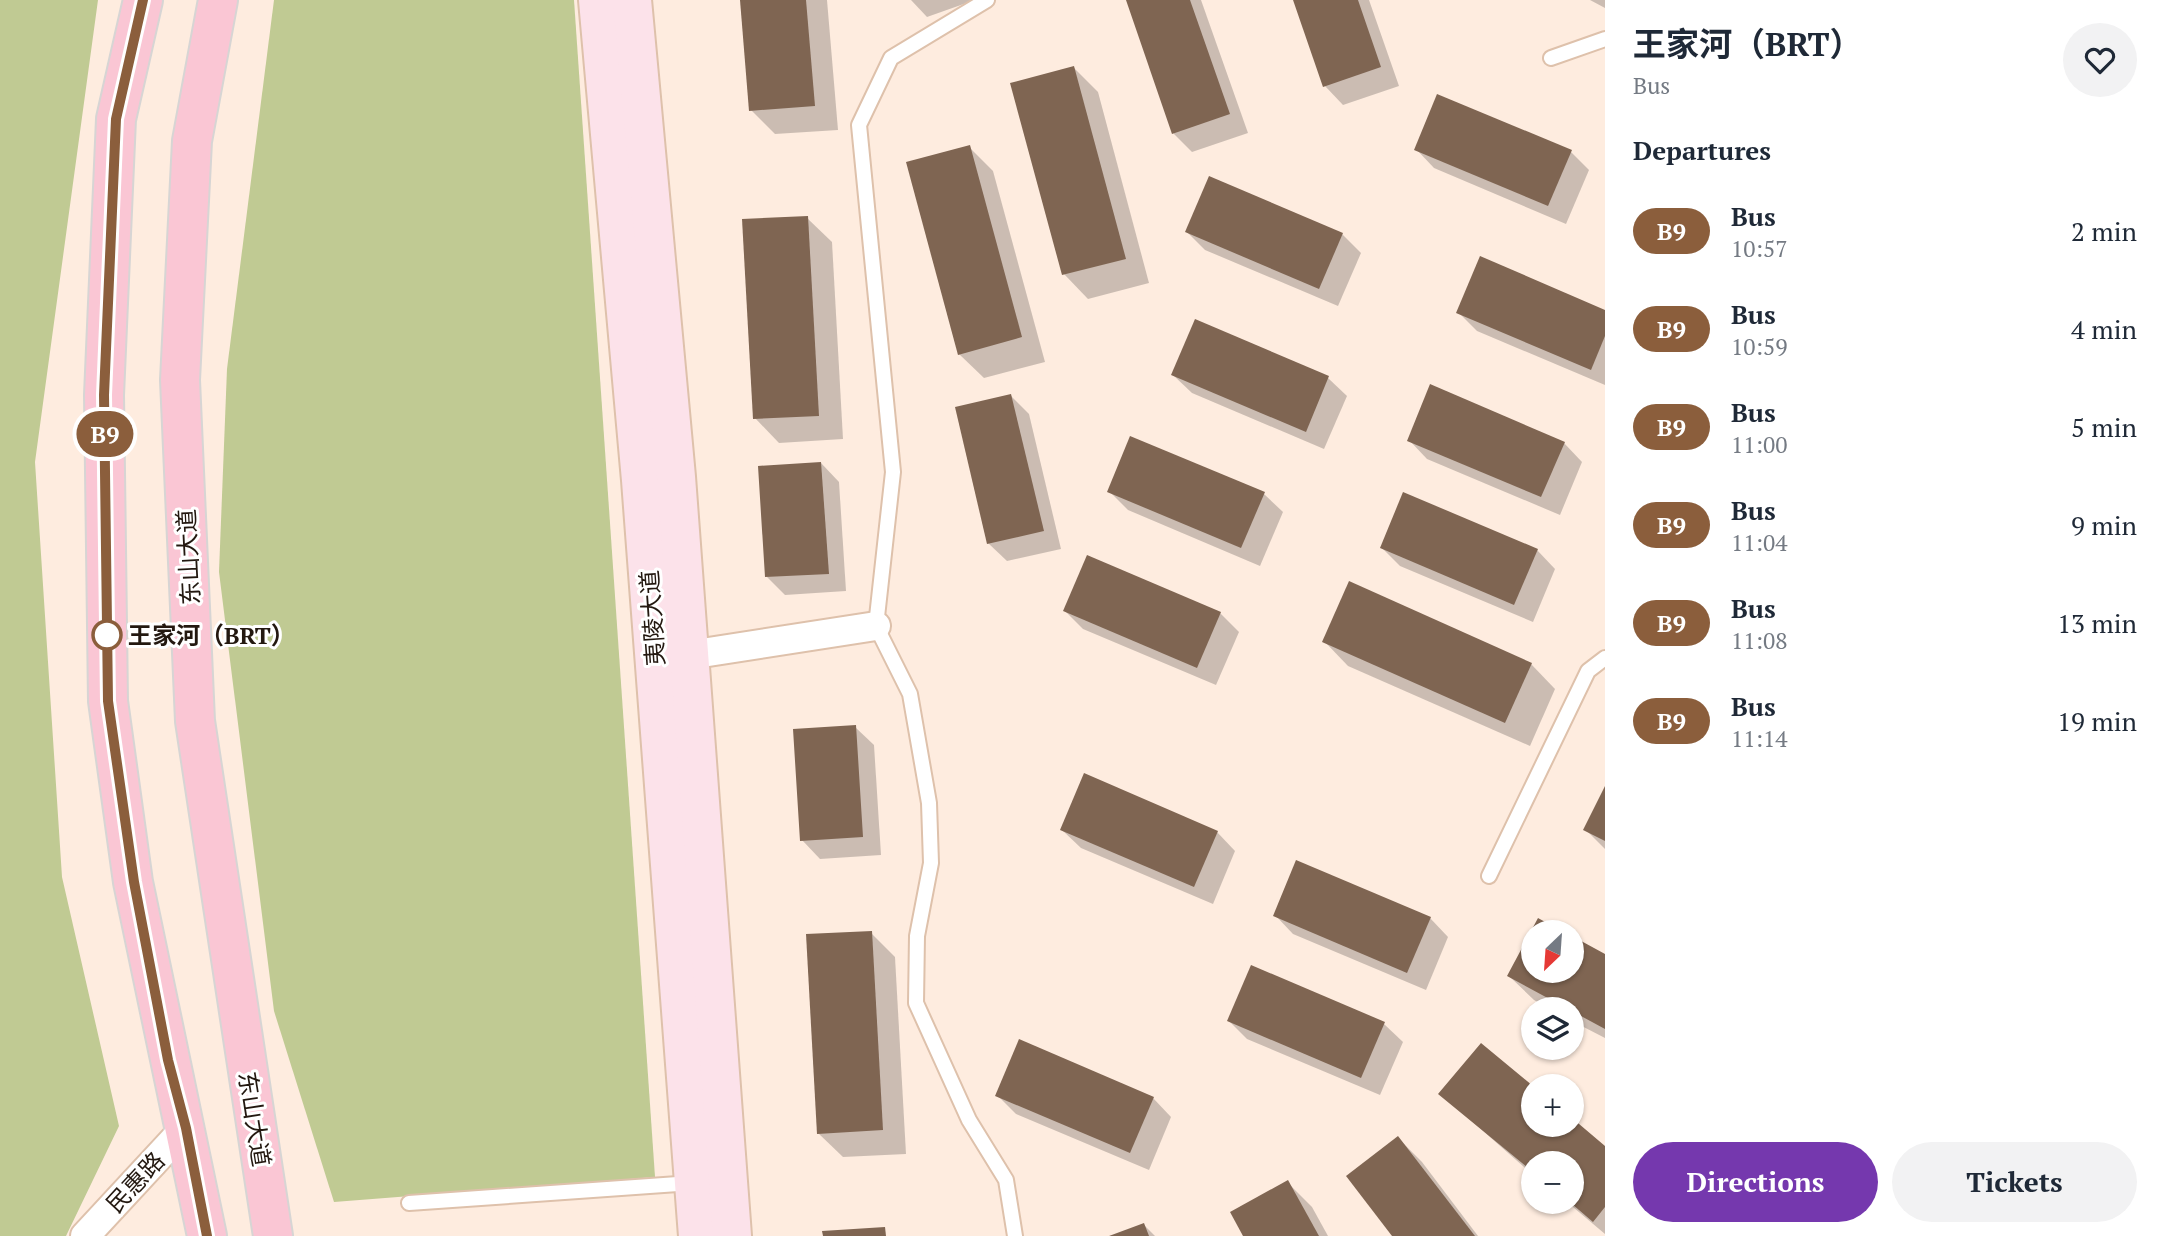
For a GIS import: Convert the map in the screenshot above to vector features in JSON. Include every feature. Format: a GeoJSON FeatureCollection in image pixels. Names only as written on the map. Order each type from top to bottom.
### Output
{"type":"FeatureCollection","features":[{"type":"Feature","properties":{"kind":"main road"},"geometry":{"type":"LineString","coordinates":[[142,0],[115,133],[104,395],[108,701],[134,882],[168,1060],[186,1128],[206,1236]]}},
{"type":"Feature","properties":{"kind":"main road","name":"东山大道"},"geometry":{"type":"LineString","coordinates":[[218,0],[192,141],[180,380],[194,707],[273,1236]]}},
{"type":"Feature","properties":{"kind":"main road","name":"夷陵大道"},"geometry":{"type":"LineString","coordinates":[[597,0],[641,480],[698,1236]]}},
{"type":"Feature","properties":{"kind":"main road","name":"夷陵大道"},"geometry":{"type":"LineString","coordinates":[[632,0],[689,655],[732,1236]]}},
{"type":"Feature","properties":{"kind":"street"},"geometry":{"type":"LineString","coordinates":[[689,655],[876,626]]}},
{"type":"Feature","properties":{"kind":"street","name":"民惠路"},"geometry":{"type":"LineString","coordinates":[[85,1236],[186,1128]]}},
{"type":"Feature","properties":{"kind":"lane"},"geometry":{"type":"LineString","coordinates":[[987,0],[891,58],[859,125],[893,472],[876,626],[910,694],[929,803],[931,863],[917,936],[916,1003],[969,1120],[1006,1180],[1015,1236]]}},
{"type":"Feature","properties":{"kind":"lane"},"geometry":{"type":"LineString","coordinates":[[1550,58],[1605,38]]}},
{"type":"Feature","properties":{"kind":"lane"},"geometry":{"type":"LineString","coordinates":[[1489,876],[1588,670],[1605,658]]}},
{"type":"Feature","properties":{"kind":"lane"},"geometry":{"type":"LineString","coordinates":[[409,1203],[694,1183]]}},
{"type":"Feature","properties":{"kind":"green space"},"geometry":{"type":"Polygon","coordinates":[[[0,0],[98,0],[35,462],[62,877],[119,1126],[66,1236],[0,1236],[0,0]]]}},
{"type":"Feature","properties":{"kind":"green space"},"geometry":{"type":"Polygon","coordinates":[[[274,0],[574,0],[655,1177],[334,1202],[274,1011],[219,572],[227,369],[274,0]]]}},
{"type":"Feature","properties":{"kind":"building"},"geometry":{"type":"Polygon","coordinates":[[[740,0],[806,0],[815,106],[749,111],[740,0]]]}},
{"type":"Feature","properties":{"kind":"building"},"geometry":{"type":"Polygon","coordinates":[[[1126,0],[1190,0],[1230,114],[1172,134],[1126,0]]]}},
{"type":"Feature","properties":{"kind":"building"},"geometry":{"type":"Polygon","coordinates":[[[1293,0],[1358,0],[1381,67],[1323,87],[1293,0]]]}},
{"type":"Feature","properties":{"kind":"building"},"geometry":{"type":"Polygon","coordinates":[[[1074,66],[1126,259],[1062,275],[1010,83],[1074,66]]]}},
{"type":"Feature","properties":{"kind":"building"},"geometry":{"type":"Polygon","coordinates":[[[1437,94],[1572,150],[1548,206],[1414,150],[1437,94]]]}},
{"type":"Feature","properties":{"kind":"building"},"geometry":{"type":"Polygon","coordinates":[[[970,145],[1022,337],[958,355],[906,162],[970,145]]]}},
{"type":"Feature","properties":{"kind":"building"},"geometry":{"type":"Polygon","coordinates":[[[1209,176],[1343,233],[1319,289],[1185,232],[1209,176]]]}},
{"type":"Feature","properties":{"kind":"building"},"geometry":{"type":"Polygon","coordinates":[[[808,216],[819,416],[753,419],[742,219],[808,216]]]}},
{"type":"Feature","properties":{"kind":"building"},"geometry":{"type":"Polygon","coordinates":[[[1480,256],[1605,310],[1605,336],[1591,370],[1456,313],[1480,256]]]}},
{"type":"Feature","properties":{"kind":"building"},"geometry":{"type":"Polygon","coordinates":[[[1195,319],[1329,376],[1306,432],[1171,375],[1195,319]]]}},
{"type":"Feature","properties":{"kind":"building"},"geometry":{"type":"Polygon","coordinates":[[[1430,384],[1565,442],[1541,497],[1407,441],[1430,384]]]}},
{"type":"Feature","properties":{"kind":"building"},"geometry":{"type":"Polygon","coordinates":[[[1011,394],[1044,531],[987,544],[955,407],[1011,394]]]}},
{"type":"Feature","properties":{"kind":"building"},"geometry":{"type":"Polygon","coordinates":[[[1130,436],[1265,492],[1241,548],[1107,492],[1130,436]]]}},
{"type":"Feature","properties":{"kind":"building"},"geometry":{"type":"Polygon","coordinates":[[[821,462],[829,574],[765,577],[758,466],[821,462]]]}},
{"type":"Feature","properties":{"kind":"building"},"geometry":{"type":"Polygon","coordinates":[[[1403,492],[1538,549],[1514,605],[1380,548],[1403,492]]]}},
{"type":"Feature","properties":{"kind":"building"},"geometry":{"type":"Polygon","coordinates":[[[1087,555],[1221,612],[1197,668],[1063,611],[1087,555]]]}},
{"type":"Feature","properties":{"kind":"building"},"geometry":{"type":"Polygon","coordinates":[[[1349,581],[1532,663],[1505,723],[1322,642],[1349,581]]]}},
{"type":"Feature","properties":{"kind":"building"},"geometry":{"type":"Polygon","coordinates":[[[856,725],[863,837],[800,841],[793,729],[856,725]]]}},
{"type":"Feature","properties":{"kind":"building"},"geometry":{"type":"Polygon","coordinates":[[[1084,773],[1218,831],[1194,887],[1060,830],[1084,773]]]}},
{"type":"Feature","properties":{"kind":"building"},"geometry":{"type":"Polygon","coordinates":[[[1605,786],[1605,841],[1583,830],[1605,786]]]}},
{"type":"Feature","properties":{"kind":"building"},"geometry":{"type":"Polygon","coordinates":[[[1296,860],[1431,917],[1407,973],[1273,916],[1296,860]]]}},
{"type":"Feature","properties":{"kind":"building"},"geometry":{"type":"Polygon","coordinates":[[[872,931],[883,1130],[817,1134],[806,934],[872,931]]]}},
{"type":"Feature","properties":{"kind":"building"},"geometry":{"type":"Polygon","coordinates":[[[1584,943],[1605,954],[1605,1029],[1584,1018],[1584,997],[1546,997],[1522,984],[1584,984],[1584,943]]]}},
{"type":"Feature","properties":{"kind":"building"},"geometry":{"type":"Polygon","coordinates":[[[1521,950],[1521,984],[1507,976],[1521,950]]]}},
{"type":"Feature","properties":{"kind":"building"},"geometry":{"type":"Polygon","coordinates":[[[1251,965],[1385,1022],[1361,1078],[1227,1021],[1251,965]]]}},
{"type":"Feature","properties":{"kind":"building"},"geometry":{"type":"Polygon","coordinates":[[[1019,1039],[1154,1097],[1130,1153],[995,1096],[1019,1039]]]}},
{"type":"Feature","properties":{"kind":"building"},"geometry":{"type":"Polygon","coordinates":[[[1481,1043],[1521,1076],[1521,1137],[1584,1137],[1584,1128],[1605,1146],[1605,1207],[1593,1222],[1584,1214],[1584,1151],[1521,1151],[1521,1162],[1438,1094],[1481,1043]]]}},
{"type":"Feature","properties":{"kind":"building"},"geometry":{"type":"Polygon","coordinates":[[[1398,1136],[1475,1236],[1392,1236],[1346,1176],[1398,1136]]]}},
{"type":"Feature","properties":{"kind":"building"},"geometry":{"type":"Polygon","coordinates":[[[1288,1180],[1319,1236],[1243,1236],[1230,1212],[1288,1180]]]}},
{"type":"Feature","properties":{"kind":"building"},"geometry":{"type":"Polygon","coordinates":[[[1144,1223],[1149,1236],[1109,1236],[1144,1223]]]}},
{"type":"Feature","properties":{"kind":"building"},"geometry":{"type":"Polygon","coordinates":[[[885,1227],[886,1236],[823,1236],[822,1231],[885,1227]]]}},
{"type":"Feature","properties":{"kind":"bus line","name":"B9"},"geometry":{"type":"LineString","coordinates":[[143,0],[116,119],[104,395],[108,701],[134,882],[168,1060],[186,1128],[207,1236]]}},
{"type":"Feature","properties":{"kind":"place","name":"王家河（BRT）"},"geometry":{"type":"Point","coordinates":[107,635]}}]}
